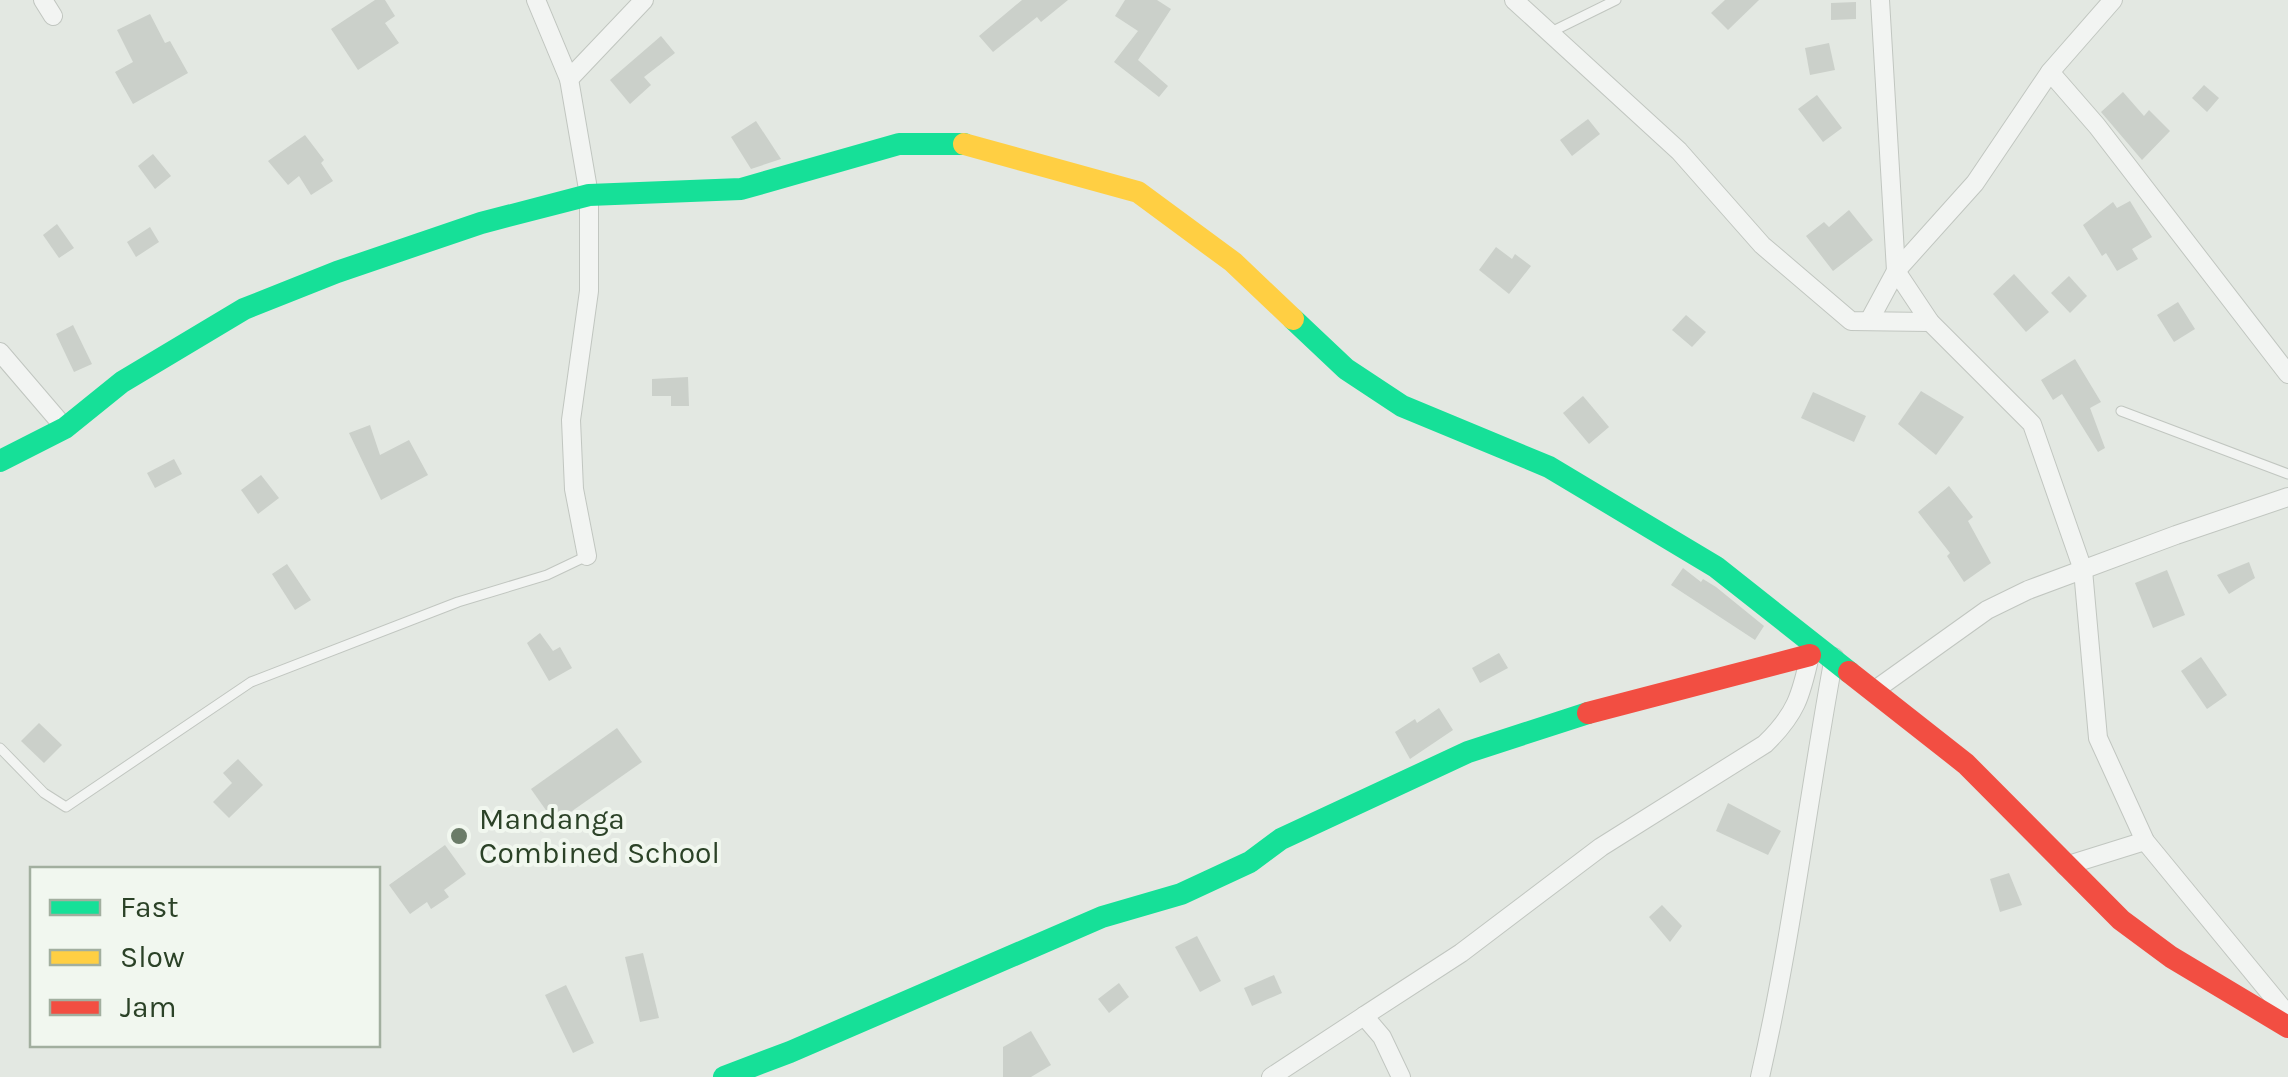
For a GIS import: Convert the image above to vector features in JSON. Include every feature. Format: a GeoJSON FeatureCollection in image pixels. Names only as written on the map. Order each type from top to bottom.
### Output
{"type":"FeatureCollection","features":[{"type":"Feature","properties":{"kind":"street"},"geometry":{"type":"LineString","coordinates":[[536,0],[569,79],[589,195],[589,291],[571,420],[574,489],[587,556]]}},
{"type":"Feature","properties":{"kind":"street"},"geometry":{"type":"LineString","coordinates":[[569,79],[644,0]]}},
{"type":"Feature","properties":{"kind":"street"},"geometry":{"type":"LineString","coordinates":[[1514,0],[1679,151],[1762,245],[1851,321],[1930,322]]}},
{"type":"Feature","properties":{"kind":"street"},"geometry":{"type":"LineString","coordinates":[[1880,0],[1896,271],[1930,322],[2032,424],[2083,570],[2098,738],[2145,841],[2288,1015]]}},
{"type":"Feature","properties":{"kind":"street"},"geometry":{"type":"LineString","coordinates":[[1869,321],[1896,271],[1975,183],[2050,72],[2113,0]]}},
{"type":"Feature","properties":{"kind":"street"},"geometry":{"type":"LineString","coordinates":[[2050,72],[2097,126],[2288,374]]}},
{"type":"Feature","properties":{"kind":"street"},"geometry":{"type":"LineString","coordinates":[[0,461],[64,428],[122,382],[244,309],[480,223],[589,195],[741,189],[899,144],[960,142],[1026,158],[1138,192],[1234,262],[1346,369],[1402,406],[1518,453],[1579,484],[1716,567],[1966,764],[2017,811],[2120,920],[2158,948],[2288,1028]]}},
{"type":"Feature","properties":{"kind":"street"},"geometry":{"type":"LineString","coordinates":[[0,352],[64,428]]}},
{"type":"Feature","properties":{"kind":"street"},"geometry":{"type":"LineString","coordinates":[[1875,690],[1987,610],[2083,570],[2288,496]]}},
{"type":"Feature","properties":{"kind":"street"},"geometry":{"type":"LineString","coordinates":[[1271,1077],[1461,953],[1601,847],[1765,744],[1785,725],[1799,703],[1821,653]]}},
{"type":"Feature","properties":{"kind":"street"},"geometry":{"type":"LineString","coordinates":[[724,1077],[1102,917],[1182,894],[1250,862],[1282,839],[1418,773],[1497,741],[1564,719],[1821,653]]}},
{"type":"Feature","properties":{"kind":"street"},"geometry":{"type":"LineString","coordinates":[[1760,1077],[1792,919],[1811,778],[1821,653]]}},
{"type":"Feature","properties":{"kind":"street"},"geometry":{"type":"LineString","coordinates":[[2065,866],[2145,841]]}},
{"type":"Feature","properties":{"kind":"street"},"geometry":{"type":"LineString","coordinates":[[1364,1016],[1382,1037],[1400,1077]]}},
{"type":"Feature","properties":{"kind":"lane"},"geometry":{"type":"LineString","coordinates":[[1551,32],[1616,0]]}},
{"type":"Feature","properties":{"kind":"lane"},"geometry":{"type":"LineString","coordinates":[[2121,411],[2288,474]]}},
{"type":"Feature","properties":{"kind":"lane"},"geometry":{"type":"LineString","coordinates":[[0,748],[44,793],[66,806],[251,682],[458,602],[547,575],[587,556]]}},
{"type":"Feature","properties":{"kind":"building"},"geometry":{"type":"Polygon","coordinates":[[[375,0],[385,0],[395,16],[385,23],[399,43],[358,70],[331,29],[375,0]]]}},
{"type":"Feature","properties":{"kind":"building"},"geometry":{"type":"Polygon","coordinates":[[[1022,0],[1068,0],[1041,22],[1037,17],[993,52],[979,36],[1022,0]]]}},
{"type":"Feature","properties":{"kind":"building"},"geometry":{"type":"Polygon","coordinates":[[[1125,0],[1157,0],[1171,9],[1138,60],[1168,86],[1159,97],[1114,62],[1138,31],[1115,16],[1125,0]]]}},
{"type":"Feature","properties":{"kind":"building"},"geometry":{"type":"Polygon","coordinates":[[[1725,0],[1759,0],[1728,30],[1711,13],[1725,0]]]}},
{"type":"Feature","properties":{"kind":"building"},"geometry":{"type":"Polygon","coordinates":[[[1856,2],[1856,19],[1831,20],[1831,3],[1856,2]]]}},
{"type":"Feature","properties":{"kind":"building"},"geometry":{"type":"Polygon","coordinates":[[[150,14],[165,43],[170,41],[188,73],[133,104],[115,72],[133,62],[117,30],[150,14]]]}},
{"type":"Feature","properties":{"kind":"building"},"geometry":{"type":"Polygon","coordinates":[[[661,36],[675,53],[644,77],[651,85],[630,104],[610,80],[661,36]]]}},
{"type":"Feature","properties":{"kind":"building"},"geometry":{"type":"Polygon","coordinates":[[[1829,43],[1835,70],[1810,75],[1805,48],[1829,43]]]}},
{"type":"Feature","properties":{"kind":"building"},"geometry":{"type":"Polygon","coordinates":[[[2204,85],[2219,98],[2207,112],[2192,98],[2204,85]]]}},
{"type":"Feature","properties":{"kind":"building"},"geometry":{"type":"Polygon","coordinates":[[[2123,92],[2144,116],[2149,110],[2170,131],[2142,160],[2101,112],[2123,92]]]}},
{"type":"Feature","properties":{"kind":"building"},"geometry":{"type":"Polygon","coordinates":[[[1817,95],[1842,128],[1823,142],[1798,109],[1817,95]]]}},
{"type":"Feature","properties":{"kind":"building"},"geometry":{"type":"Polygon","coordinates":[[[1588,119],[1600,134],[1572,156],[1560,140],[1588,119]]]}},
{"type":"Feature","properties":{"kind":"building"},"geometry":{"type":"Polygon","coordinates":[[[756,121],[781,159],[751,169],[731,137],[756,121]]]}},
{"type":"Feature","properties":{"kind":"building"},"geometry":{"type":"Polygon","coordinates":[[[305,135],[324,160],[321,163],[333,181],[311,195],[299,176],[288,185],[268,161],[305,135]]]}},
{"type":"Feature","properties":{"kind":"building"},"geometry":{"type":"Polygon","coordinates":[[[153,154],[171,176],[155,189],[138,166],[153,154]]]}},
{"type":"Feature","properties":{"kind":"building"},"geometry":{"type":"Polygon","coordinates":[[[2130,201],[2152,237],[2132,249],[2138,259],[2117,271],[2106,253],[2102,256],[2083,225],[2113,202],[2117,208],[2130,201]]]}},
{"type":"Feature","properties":{"kind":"building"},"geometry":{"type":"Polygon","coordinates":[[[1849,210],[1873,240],[1833,271],[1806,236],[1824,222],[1829,227],[1849,210]]]}},
{"type":"Feature","properties":{"kind":"building"},"geometry":{"type":"Polygon","coordinates":[[[57,224],[74,248],[59,258],[43,235],[57,224]]]}},
{"type":"Feature","properties":{"kind":"building"},"geometry":{"type":"Polygon","coordinates":[[[150,227],[159,242],[136,257],[127,242],[150,227]]]}},
{"type":"Feature","properties":{"kind":"building"},"geometry":{"type":"Polygon","coordinates":[[[1496,247],[1531,266],[1509,294],[1479,270],[1496,247]]]}},
{"type":"Feature","properties":{"kind":"building"},"geometry":{"type":"Polygon","coordinates":[[[2014,274],[2049,312],[2026,332],[1993,294],[2014,274]]]}},
{"type":"Feature","properties":{"kind":"building"},"geometry":{"type":"Polygon","coordinates":[[[2069,276],[2087,296],[2070,313],[2051,293],[2069,276]]]}},
{"type":"Feature","properties":{"kind":"building"},"geometry":{"type":"Polygon","coordinates":[[[2178,302],[2195,329],[2174,342],[2157,315],[2178,302]]]}},
{"type":"Feature","properties":{"kind":"building"},"geometry":{"type":"Polygon","coordinates":[[[1686,315],[1706,332],[1692,347],[1672,330],[1686,315]]]}},
{"type":"Feature","properties":{"kind":"building"},"geometry":{"type":"Polygon","coordinates":[[[73,325],[92,364],[74,372],[56,334],[73,325]]]}},
{"type":"Feature","properties":{"kind":"building"},"geometry":{"type":"Polygon","coordinates":[[[2075,359],[2101,402],[2090,408],[2105,448],[2098,452],[2062,394],[2053,400],[2041,380],[2075,359]]]}},
{"type":"Feature","properties":{"kind":"building"},"geometry":{"type":"Polygon","coordinates":[[[688,377],[689,406],[671,406],[671,396],[652,396],[652,379],[688,377]]]}},
{"type":"Feature","properties":{"kind":"building"},"geometry":{"type":"Polygon","coordinates":[[[1921,391],[1964,417],[1936,455],[1898,424],[1921,391]]]}},
{"type":"Feature","properties":{"kind":"building"},"geometry":{"type":"Polygon","coordinates":[[[1813,392],[1866,416],[1854,442],[1801,418],[1813,392]]]}},
{"type":"Feature","properties":{"kind":"building"},"geometry":{"type":"Polygon","coordinates":[[[1583,396],[1609,427],[1589,444],[1563,413],[1583,396]]]}},
{"type":"Feature","properties":{"kind":"building"},"geometry":{"type":"Polygon","coordinates":[[[370,425],[380,455],[409,440],[428,475],[381,500],[349,433],[370,425]]]}},
{"type":"Feature","properties":{"kind":"building"},"geometry":{"type":"Polygon","coordinates":[[[174,459],[182,474],[155,488],[147,473],[174,459]]]}},
{"type":"Feature","properties":{"kind":"building"},"geometry":{"type":"Polygon","coordinates":[[[261,475],[279,498],[258,514],[241,490],[261,475]]]}},
{"type":"Feature","properties":{"kind":"building"},"geometry":{"type":"Polygon","coordinates":[[[1949,486],[1973,517],[1968,521],[1991,563],[1964,582],[1947,556],[1950,553],[1918,512],[1949,486]]]}},
{"type":"Feature","properties":{"kind":"building"},"geometry":{"type":"Polygon","coordinates":[[[2249,562],[2255,578],[2229,594],[2217,575],[2249,562]]]}},
{"type":"Feature","properties":{"kind":"building"},"geometry":{"type":"Polygon","coordinates":[[[287,564],[311,600],[295,610],[272,574],[287,564]]]}},
{"type":"Feature","properties":{"kind":"building"},"geometry":{"type":"Polygon","coordinates":[[[1683,568],[1701,582],[1703,579],[1716,587],[1764,626],[1755,640],[1671,585],[1683,568]]]}},
{"type":"Feature","properties":{"kind":"building"},"geometry":{"type":"Polygon","coordinates":[[[2167,570],[2185,615],[2153,628],[2135,583],[2167,570]]]}},
{"type":"Feature","properties":{"kind":"building"},"geometry":{"type":"Polygon","coordinates":[[[540,633],[553,651],[560,647],[572,668],[549,681],[527,643],[540,633]]]}},
{"type":"Feature","properties":{"kind":"building"},"geometry":{"type":"Polygon","coordinates":[[[1499,653],[1508,668],[1480,683],[1472,668],[1499,653]]]}},
{"type":"Feature","properties":{"kind":"building"},"geometry":{"type":"Polygon","coordinates":[[[2201,657],[2227,695],[2207,709],[2181,671],[2201,657]]]}},
{"type":"Feature","properties":{"kind":"building"},"geometry":{"type":"Polygon","coordinates":[[[1439,708],[1453,730],[1410,759],[1395,732],[1439,708]]]}},
{"type":"Feature","properties":{"kind":"building"},"geometry":{"type":"Polygon","coordinates":[[[39,723],[62,745],[44,763],[21,741],[39,723]]]}},
{"type":"Feature","properties":{"kind":"building"},"geometry":{"type":"Polygon","coordinates":[[[617,728],[642,762],[555,823],[531,789],[617,728]]]}},
{"type":"Feature","properties":{"kind":"building"},"geometry":{"type":"Polygon","coordinates":[[[238,759],[263,785],[229,818],[213,802],[232,783],[223,773],[238,759]]]}},
{"type":"Feature","properties":{"kind":"building"},"geometry":{"type":"Polygon","coordinates":[[[1728,803],[1781,831],[1768,855],[1716,831],[1728,803]]]}},
{"type":"Feature","properties":{"kind":"building"},"geometry":{"type":"Polygon","coordinates":[[[445,845],[466,874],[444,890],[449,897],[431,909],[427,902],[410,914],[389,885],[445,845]]]}},
{"type":"Feature","properties":{"kind":"building"},"geometry":{"type":"Polygon","coordinates":[[[2009,873],[2022,905],[2000,912],[1990,879],[2009,873]]]}},
{"type":"Feature","properties":{"kind":"building"},"geometry":{"type":"Polygon","coordinates":[[[1662,905],[1682,926],[1670,942],[1649,917],[1662,905]]]}},
{"type":"Feature","properties":{"kind":"building"},"geometry":{"type":"Polygon","coordinates":[[[1197,936],[1221,981],[1200,992],[1175,947],[1197,936]]]}},
{"type":"Feature","properties":{"kind":"building"},"geometry":{"type":"Polygon","coordinates":[[[643,953],[659,1018],[640,1022],[625,957],[643,953]]]}},
{"type":"Feature","properties":{"kind":"building"},"geometry":{"type":"Polygon","coordinates":[[[1274,975],[1282,993],[1252,1006],[1244,988],[1274,975]]]}},
{"type":"Feature","properties":{"kind":"building"},"geometry":{"type":"Polygon","coordinates":[[[1119,983],[1129,997],[1109,1013],[1098,999],[1119,983]]]}},
{"type":"Feature","properties":{"kind":"building"},"geometry":{"type":"Polygon","coordinates":[[[566,985],[594,1043],[573,1053],[545,995],[566,985]]]}},
{"type":"Feature","properties":{"kind":"building"},"geometry":{"type":"Polygon","coordinates":[[[1031,1031],[1051,1065],[1031,1077],[1003,1077],[1003,1047],[1031,1031]]]}},
{"type":"Feature","properties":{"kind":"traffic: fast"},"geometry":{"type":"LineString","coordinates":[[0,461],[65,428],[122,382],[244,309],[337,272],[481,223],[589,195],[741,189],[899,144],[964,144]]}},
{"type":"Feature","properties":{"kind":"traffic: fast"},"geometry":{"type":"LineString","coordinates":[[1293,319],[1346,369],[1402,406],[1549,467],[1716,567],[1849,672]]}},
{"type":"Feature","properties":{"kind":"traffic: fast"},"geometry":{"type":"LineString","coordinates":[[724,1077],[1102,917],[1181,894],[1250,862],[1281,839],[1468,752],[1588,713]]}},
{"type":"Feature","properties":{"kind":"traffic: slow"},"geometry":{"type":"LineString","coordinates":[[964,144],[1138,192],[1233,262],[1293,319]]}},
{"type":"Feature","properties":{"kind":"traffic: jam"},"geometry":{"type":"LineString","coordinates":[[1588,713],[1810,655]]}},
{"type":"Feature","properties":{"kind":"traffic: jam"},"geometry":{"type":"LineString","coordinates":[[1849,672],[1966,764],[2121,920],[2171,957],[2288,1027]]}},
{"type":"Feature","properties":{"kind":"place","name":"Mandanga Combined School"},"geometry":{"type":"Point","coordinates":[459,836]}}]}
